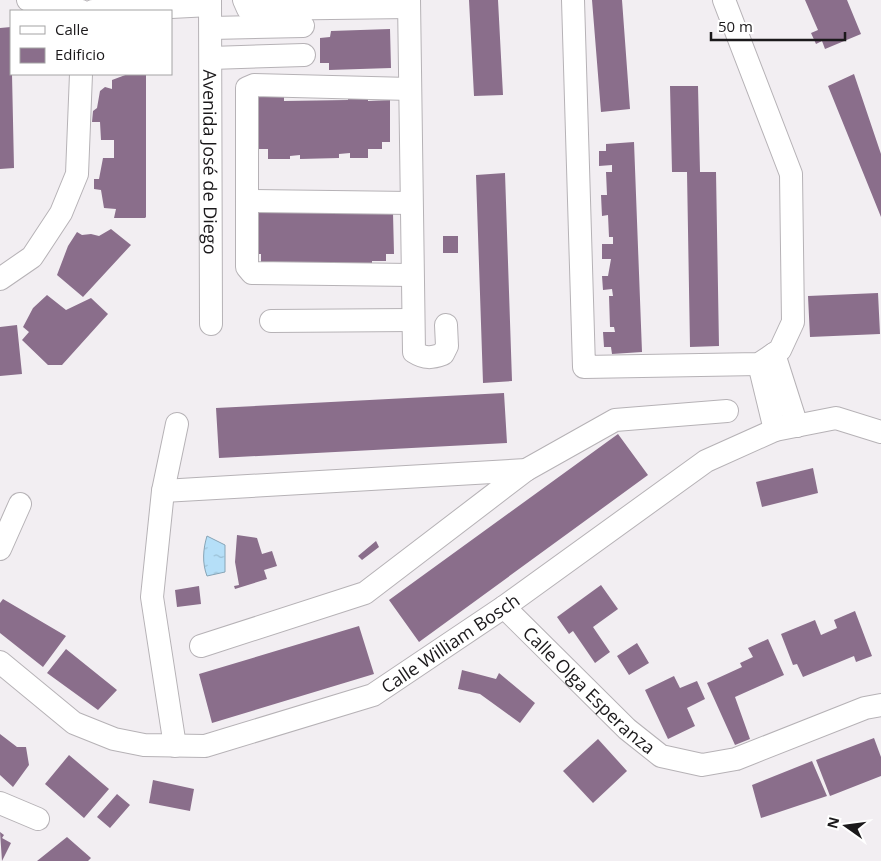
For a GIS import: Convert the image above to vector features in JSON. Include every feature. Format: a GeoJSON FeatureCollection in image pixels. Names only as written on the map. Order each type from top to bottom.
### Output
{"type":"FeatureCollection","features":[{"type":"Feature","properties":{"kind":"street"},"geometry":{"type":"LineString","coordinates":[[28,0],[41,5],[74,10]]}},
{"type":"Feature","properties":{"kind":"street"},"geometry":{"type":"LineString","coordinates":[[244,0],[248,9],[303,18]]}},
{"type":"Feature","properties":{"kind":"street"},"geometry":{"type":"LineString","coordinates":[[573,0],[584,367],[766,359],[780,350],[793,322],[791,174],[724,0]]}},
{"type":"Feature","properties":{"kind":"street"},"geometry":{"type":"LineString","coordinates":[[106,10],[210,2]]}},
{"type":"Feature","properties":{"kind":"street","name":"Avenida José de Diego"},"geometry":{"type":"LineString","coordinates":[[210,2],[211,324]]}},
{"type":"Feature","properties":{"kind":"street"},"geometry":{"type":"LineString","coordinates":[[211,28],[409,4],[412,320],[414,352],[421,357],[432,358],[443,354],[447,346],[446,325]]}},
{"type":"Feature","properties":{"kind":"street"},"geometry":{"type":"LineString","coordinates":[[303,18],[304,86]]}},
{"type":"Feature","properties":{"kind":"street"},"geometry":{"type":"LineString","coordinates":[[210,58],[304,55]]}},
{"type":"Feature","properties":{"kind":"street"},"geometry":{"type":"LineString","coordinates":[[0,279],[32,257],[64,206],[77,174],[81,75]]}},
{"type":"Feature","properties":{"kind":"street"},"geometry":{"type":"LineString","coordinates":[[410,89],[254,85],[247,88],[247,267],[252,273],[412,275]]}},
{"type":"Feature","properties":{"kind":"street"},"geometry":{"type":"LineString","coordinates":[[247,200],[411,203]]}},
{"type":"Feature","properties":{"kind":"street"},"geometry":{"type":"LineString","coordinates":[[270,321],[412,320]]}},
{"type":"Feature","properties":{"kind":"street"},"geometry":{"type":"LineString","coordinates":[[766,359],[797,426]]}},
{"type":"Feature","properties":{"kind":"street"},"geometry":{"type":"LineString","coordinates":[[766,359],[775,430]]}},
{"type":"Feature","properties":{"kind":"street"},"geometry":{"type":"LineString","coordinates":[[201,646],[364,593],[526,470],[615,420],[727,411]]}},
{"type":"Feature","properties":{"kind":"street","name":"Calle William Bosch"},"geometry":{"type":"LineString","coordinates":[[0,662],[74,723],[114,739],[144,745],[205,746],[373,695],[504,607],[706,461],[775,430],[836,418],[881,432]]}},
{"type":"Feature","properties":{"kind":"street"},"geometry":{"type":"LineString","coordinates":[[174,746],[152,597],[162,491],[177,424]]}},
{"type":"Feature","properties":{"kind":"street"},"geometry":{"type":"LineString","coordinates":[[162,491],[526,470]]}},
{"type":"Feature","properties":{"kind":"street"},"geometry":{"type":"LineString","coordinates":[[0,549],[20,504]]}},
{"type":"Feature","properties":{"kind":"street","name":"Calle Olga Esperanza"},"geometry":{"type":"LineString","coordinates":[[504,607],[627,729],[661,756],[682,762],[702,765],[736,759],[865,708],[881,705]]}},
{"type":"Feature","properties":{"kind":"street"},"geometry":{"type":"LineString","coordinates":[[0,802],[38,819]]}},
{"type":"Feature","properties":{"kind":"water"},"geometry":{"type":"Polygon","coordinates":[[[207,536],[225,545],[225,572],[207,576],[204,556],[207,536]]]}},
{"type":"Feature","properties":{"kind":"building"},"geometry":{"type":"Polygon","coordinates":[[[469,0],[498,0],[503,95],[474,96],[469,0]]]}},
{"type":"Feature","properties":{"kind":"building"},"geometry":{"type":"Polygon","coordinates":[[[592,0],[622,0],[630,109],[601,112],[592,0]]]}},
{"type":"Feature","properties":{"kind":"building"},"geometry":{"type":"Polygon","coordinates":[[[805,0],[847,0],[861,34],[825,49],[822,41],[816,44],[811,33],[818,30],[805,0]]]}},
{"type":"Feature","properties":{"kind":"building"},"geometry":{"type":"Polygon","coordinates":[[[10,27],[14,168],[0,169],[0,28],[10,27]]]}},
{"type":"Feature","properties":{"kind":"building"},"geometry":{"type":"Polygon","coordinates":[[[390,29],[391,68],[329,70],[329,63],[320,63],[320,38],[330,37],[331,31],[390,29]]]}},
{"type":"Feature","properties":{"kind":"building"},"geometry":{"type":"Polygon","coordinates":[[[854,74],[881,154],[881,217],[828,86],[854,74]]]}},
{"type":"Feature","properties":{"kind":"building"},"geometry":{"type":"Polygon","coordinates":[[[125,75],[146,75],[145,218],[114,218],[116,209],[104,208],[101,190],[94,189],[94,179],[99,179],[103,158],[114,158],[114,140],[101,140],[100,122],[92,122],[93,111],[97,108],[100,91],[105,87],[112,89],[112,80],[125,75]]]}},
{"type":"Feature","properties":{"kind":"building"},"geometry":{"type":"Polygon","coordinates":[[[670,86],[698,86],[700,172],[716,172],[719,346],[690,347],[687,172],[672,172],[670,86]]]}},
{"type":"Feature","properties":{"kind":"building"},"geometry":{"type":"Polygon","coordinates":[[[267,90],[284,90],[284,101],[348,100],[348,95],[368,95],[368,101],[390,100],[390,142],[382,142],[382,149],[368,149],[368,158],[350,158],[350,153],[339,154],[339,158],[300,159],[300,155],[290,156],[290,159],[268,159],[268,149],[258,149],[253,97],[267,97],[267,90]]]}},
{"type":"Feature","properties":{"kind":"building"},"geometry":{"type":"Polygon","coordinates":[[[634,142],[642,352],[612,354],[611,347],[604,347],[603,332],[615,332],[614,327],[610,327],[609,296],[613,296],[612,289],[603,290],[602,276],[608,276],[611,259],[602,259],[602,244],[613,244],[613,237],[609,237],[608,215],[602,216],[601,195],[607,195],[606,172],[612,172],[612,165],[599,166],[599,151],[606,151],[606,144],[634,142]]]}},
{"type":"Feature","properties":{"kind":"building"},"geometry":{"type":"Polygon","coordinates":[[[505,173],[512,381],[483,383],[476,175],[505,173]]]}},
{"type":"Feature","properties":{"kind":"building"},"geometry":{"type":"Polygon","coordinates":[[[288,204],[288,213],[393,213],[394,254],[386,254],[386,261],[372,261],[372,270],[272,272],[272,262],[261,262],[261,254],[257,254],[257,210],[288,204]]]}},
{"type":"Feature","properties":{"kind":"building"},"geometry":{"type":"Polygon","coordinates":[[[111,229],[131,245],[83,297],[57,275],[68,246],[77,232],[82,235],[91,234],[99,236],[111,229]]]}},
{"type":"Feature","properties":{"kind":"building"},"geometry":{"type":"Polygon","coordinates":[[[443,236],[458,236],[458,253],[443,253],[443,236]]]}},
{"type":"Feature","properties":{"kind":"building"},"geometry":{"type":"Polygon","coordinates":[[[878,293],[880,334],[810,337],[808,296],[878,293]]]}},
{"type":"Feature","properties":{"kind":"building"},"geometry":{"type":"Polygon","coordinates":[[[47,295],[66,310],[91,298],[108,314],[62,365],[48,365],[22,340],[29,332],[23,327],[33,308],[47,295]]]}},
{"type":"Feature","properties":{"kind":"building"},"geometry":{"type":"Polygon","coordinates":[[[17,325],[22,374],[0,376],[0,327],[17,325]]]}},
{"type":"Feature","properties":{"kind":"building"},"geometry":{"type":"Polygon","coordinates":[[[504,393],[507,443],[219,458],[216,408],[504,393]]]}},
{"type":"Feature","properties":{"kind":"building"},"geometry":{"type":"Polygon","coordinates":[[[618,434],[648,475],[419,642],[389,600],[618,434]]]}},
{"type":"Feature","properties":{"kind":"building"},"geometry":{"type":"Polygon","coordinates":[[[813,468],[818,493],[762,507],[756,482],[813,468]]]}},
{"type":"Feature","properties":{"kind":"building"},"geometry":{"type":"Polygon","coordinates":[[[237,535],[257,538],[262,554],[272,551],[277,566],[264,570],[267,579],[235,589],[234,586],[239,585],[235,562],[237,535]]]}},
{"type":"Feature","properties":{"kind":"building"},"geometry":{"type":"Polygon","coordinates":[[[376,541],[379,547],[362,560],[358,556],[376,541]]]}},
{"type":"Feature","properties":{"kind":"building"},"geometry":{"type":"Polygon","coordinates":[[[601,585],[618,609],[593,627],[610,652],[595,663],[573,631],[569,634],[557,617],[601,585]]]}},
{"type":"Feature","properties":{"kind":"building"},"geometry":{"type":"Polygon","coordinates":[[[199,586],[201,604],[177,607],[175,590],[199,586]]]}},
{"type":"Feature","properties":{"kind":"building"},"geometry":{"type":"Polygon","coordinates":[[[3,599],[66,636],[43,667],[0,633],[0,603],[3,599]]]}},
{"type":"Feature","properties":{"kind":"building"},"geometry":{"type":"Polygon","coordinates":[[[855,611],[872,656],[856,662],[854,656],[803,677],[797,664],[793,665],[781,634],[815,620],[821,635],[837,628],[834,620],[855,611]]]}},
{"type":"Feature","properties":{"kind":"building"},"geometry":{"type":"Polygon","coordinates":[[[359,626],[374,674],[212,723],[199,674],[359,626]]]}},
{"type":"Feature","properties":{"kind":"building"},"geometry":{"type":"Polygon","coordinates":[[[768,639],[784,675],[735,697],[750,739],[735,745],[707,683],[742,667],[740,663],[753,657],[748,648],[768,639]]]}},
{"type":"Feature","properties":{"kind":"building"},"geometry":{"type":"Polygon","coordinates":[[[637,643],[649,663],[629,675],[617,656],[637,643]]]}},
{"type":"Feature","properties":{"kind":"building"},"geometry":{"type":"Polygon","coordinates":[[[66,649],[117,690],[98,710],[47,673],[66,649]]]}},
{"type":"Feature","properties":{"kind":"building"},"geometry":{"type":"Polygon","coordinates":[[[462,670],[496,679],[499,673],[535,703],[520,723],[480,694],[458,689],[462,670]]]}},
{"type":"Feature","properties":{"kind":"building"},"geometry":{"type":"Polygon","coordinates":[[[674,676],[680,688],[697,681],[705,699],[687,708],[695,726],[668,739],[645,690],[674,676]]]}},
{"type":"Feature","properties":{"kind":"building"},"geometry":{"type":"Polygon","coordinates":[[[0,734],[17,747],[26,747],[29,765],[13,787],[0,775],[0,734]]]}},
{"type":"Feature","properties":{"kind":"building"},"geometry":{"type":"Polygon","coordinates":[[[874,738],[881,757],[881,776],[830,796],[816,760],[874,738]]]}},
{"type":"Feature","properties":{"kind":"building"},"geometry":{"type":"Polygon","coordinates":[[[598,739],[627,771],[593,803],[563,771],[598,739]]]}},
{"type":"Feature","properties":{"kind":"building"},"geometry":{"type":"Polygon","coordinates":[[[69,755],[109,789],[84,818],[45,784],[69,755]]]}},
{"type":"Feature","properties":{"kind":"building"},"geometry":{"type":"Polygon","coordinates":[[[812,761],[827,796],[761,818],[752,785],[812,761]]]}},
{"type":"Feature","properties":{"kind":"building"},"geometry":{"type":"Polygon","coordinates":[[[153,780],[194,789],[190,811],[149,803],[153,780]]]}},
{"type":"Feature","properties":{"kind":"building"},"geometry":{"type":"Polygon","coordinates":[[[117,794],[130,805],[110,828],[97,817],[117,794]]]}},
{"type":"Feature","properties":{"kind":"building"},"geometry":{"type":"Polygon","coordinates":[[[0,832],[4,835],[2,838],[11,843],[2,861],[0,832]]]}},
{"type":"Feature","properties":{"kind":"building"},"geometry":{"type":"Polygon","coordinates":[[[67,837],[91,858],[88,861],[37,861],[67,837]]]}}]}
